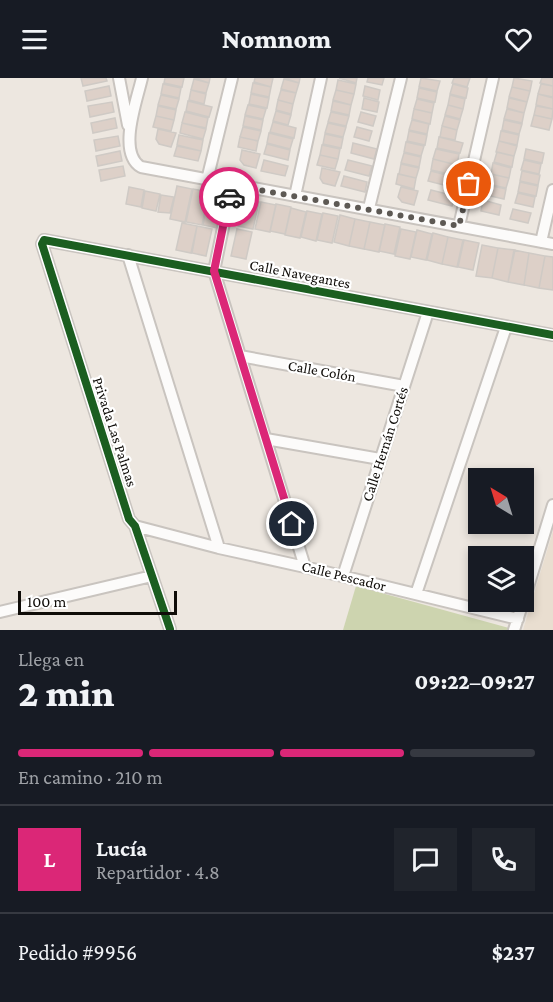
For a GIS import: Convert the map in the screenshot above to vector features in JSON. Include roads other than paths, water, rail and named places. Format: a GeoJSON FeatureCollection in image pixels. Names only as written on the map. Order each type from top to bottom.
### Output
{"type":"FeatureCollection","features":[{"type":"Feature","properties":{"kind":"street"},"geometry":{"type":"LineString","coordinates":[[119,78],[131,155],[141,167],[553,244]]}},
{"type":"Feature","properties":{"kind":"street"},"geometry":{"type":"LineString","coordinates":[[129,131],[142,78]]}},
{"type":"Feature","properties":{"kind":"street"},"geometry":{"type":"LineString","coordinates":[[207,180],[232,78]]}},
{"type":"Feature","properties":{"kind":"street"},"geometry":{"type":"LineString","coordinates":[[295,196],[321,78]]}},
{"type":"Feature","properties":{"kind":"street"},"geometry":{"type":"LineString","coordinates":[[369,208],[401,78]]}},
{"type":"Feature","properties":{"kind":"street"},"geometry":{"type":"LineString","coordinates":[[459,226],[493,78]]}},
{"type":"Feature","properties":{"kind":"street"},"geometry":{"type":"LineString","coordinates":[[232,185],[214,271],[305,567]]}},
{"type":"Feature","properties":{"kind":"street"},"geometry":{"type":"LineString","coordinates":[[541,242],[553,190]]}},
{"type":"Feature","properties":{"kind":"street","name":"Calle Navegantes"},"geometry":{"type":"LineString","coordinates":[[42,242],[46,240],[553,335]]}},
{"type":"Feature","properties":{"kind":"street","name":"Privada Las Palmas"},"geometry":{"type":"LineString","coordinates":[[42,242],[129,519],[135,526],[170,629]]}},
{"type":"Feature","properties":{"kind":"street"},"geometry":{"type":"LineString","coordinates":[[128,255],[219,548]]}},
{"type":"Feature","properties":{"kind":"street","name":"Calle Hernán Cortés"},"geometry":{"type":"LineString","coordinates":[[343,576],[428,312]]}},
{"type":"Feature","properties":{"kind":"street"},"geometry":{"type":"LineString","coordinates":[[416,594],[506,327]]}},
{"type":"Feature","properties":{"kind":"street","name":"Calle Colón"},"geometry":{"type":"LineString","coordinates":[[240,356],[404,386]]}},
{"type":"Feature","properties":{"kind":"street"},"geometry":{"type":"LineString","coordinates":[[266,439],[381,459]]}},
{"type":"Feature","properties":{"kind":"street"},"geometry":{"type":"LineString","coordinates":[[534,566],[553,505]]}},
{"type":"Feature","properties":{"kind":"street","name":"Calle Pescador"},"geometry":{"type":"LineString","coordinates":[[135,526],[518,619]]}},
{"type":"Feature","properties":{"kind":"street"},"geometry":{"type":"LineString","coordinates":[[0,612],[152,576]]}},
{"type":"Feature","properties":{"kind":"street"},"geometry":{"type":"LineString","coordinates":[[514,630],[520,612]]}}]}
